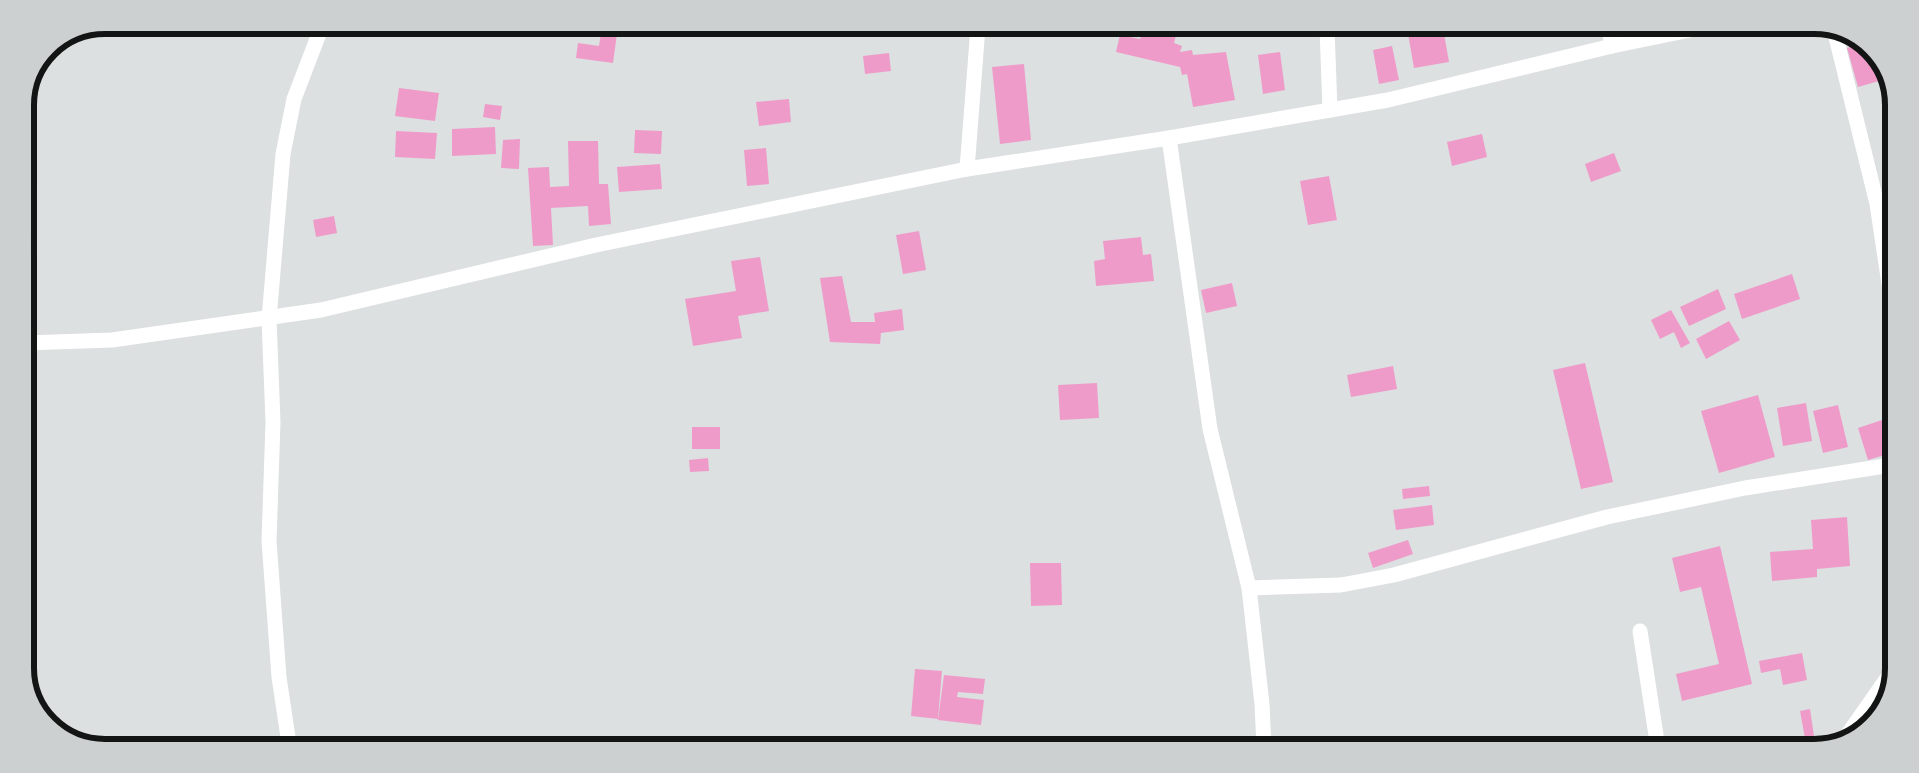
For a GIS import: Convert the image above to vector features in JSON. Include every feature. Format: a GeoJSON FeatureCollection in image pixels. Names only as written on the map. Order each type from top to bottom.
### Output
{"type":"FeatureCollection","features":[{"type":"Feature","properties":{"kind":"street"},"geometry":{"type":"LineString","coordinates":[[288,739],[279,677],[269,541],[273,422],[270,319],[283,154],[294,99],[319,34]]}},
{"type":"Feature","properties":{"kind":"street"},"geometry":{"type":"LineString","coordinates":[[967,169],[977,34]]}},
{"type":"Feature","properties":{"kind":"street"},"geometry":{"type":"LineString","coordinates":[[1327,34],[1330,110]]}},
{"type":"Feature","properties":{"kind":"street"},"geometry":{"type":"LineString","coordinates":[[1611,34],[1612,46]]}},
{"type":"Feature","properties":{"kind":"street"},"geometry":{"type":"LineString","coordinates":[[34,343],[112,340],[270,319],[321,310],[596,245],[967,169],[1169,138],[1388,100],[1612,46],[1671,34]]}},
{"type":"Feature","properties":{"kind":"street"},"geometry":{"type":"LineString","coordinates":[[1836,37],[1877,204],[1885,257]]}},
{"type":"Feature","properties":{"kind":"street"},"geometry":{"type":"LineString","coordinates":[[1169,138],[1210,429],[1249,588],[1262,704],[1264,739]]}},
{"type":"Feature","properties":{"kind":"street"},"geometry":{"type":"LineString","coordinates":[[1249,588],[1350,583],[1394,575],[1607,517],[1745,488],[1885,466]]}},
{"type":"Feature","properties":{"kind":"street"},"geometry":{"type":"LineString","coordinates":[[1640,631],[1657,739]]}},
{"type":"Feature","properties":{"kind":"street"},"geometry":{"type":"LineString","coordinates":[[1851,729],[1884,683]]}},
{"type":"Feature","properties":{"kind":"building"},"geometry":{"type":"Polygon","coordinates":[[[601,34],[617,34],[613,63],[576,58],[578,43],[599,46],[601,34]]]}},
{"type":"Feature","properties":{"kind":"building"},"geometry":{"type":"Polygon","coordinates":[[[718,34],[737,34],[737,36],[718,34]]]}},
{"type":"Feature","properties":{"kind":"building"},"geometry":{"type":"Polygon","coordinates":[[[1025,34],[1054,34],[1054,36],[1025,34]]]}},
{"type":"Feature","properties":{"kind":"building"},"geometry":{"type":"Polygon","coordinates":[[[1142,34],[1176,34],[1174,43],[1182,46],[1180,52],[1192,50],[1193,55],[1226,52],[1235,100],[1193,107],[1187,74],[1182,75],[1180,67],[1116,52],[1120,35],[1140,39],[1142,34]]]}},
{"type":"Feature","properties":{"kind":"building"},"geometry":{"type":"Polygon","coordinates":[[[1408,34],[1444,34],[1449,62],[1414,68],[1408,34]]]}},
{"type":"Feature","properties":{"kind":"building"},"geometry":{"type":"Polygon","coordinates":[[[1392,46],[1399,80],[1379,84],[1373,50],[1392,46]]]}},
{"type":"Feature","properties":{"kind":"building"},"geometry":{"type":"Polygon","coordinates":[[[1854,46],[1871,61],[1879,81],[1858,87],[1847,48],[1854,46]]]}},
{"type":"Feature","properties":{"kind":"building"},"geometry":{"type":"Polygon","coordinates":[[[1280,52],[1285,90],[1263,94],[1258,55],[1280,52]]]}},
{"type":"Feature","properties":{"kind":"building"},"geometry":{"type":"Polygon","coordinates":[[[889,53],[891,71],[865,74],[863,56],[889,53]]]}},
{"type":"Feature","properties":{"kind":"building"},"geometry":{"type":"Polygon","coordinates":[[[1024,64],[1031,140],[1000,144],[992,67],[1024,64]]]}},
{"type":"Feature","properties":{"kind":"building"},"geometry":{"type":"Polygon","coordinates":[[[399,88],[439,93],[435,121],[395,116],[399,88]]]}},
{"type":"Feature","properties":{"kind":"building"},"geometry":{"type":"Polygon","coordinates":[[[789,99],[791,122],[759,126],[756,102],[789,99]]]}},
{"type":"Feature","properties":{"kind":"building"},"geometry":{"type":"Polygon","coordinates":[[[485,104],[502,106],[500,120],[483,117],[485,104]]]}},
{"type":"Feature","properties":{"kind":"building"},"geometry":{"type":"Polygon","coordinates":[[[495,127],[496,154],[452,156],[452,129],[495,127]]]}},
{"type":"Feature","properties":{"kind":"building"},"geometry":{"type":"Polygon","coordinates":[[[635,130],[662,131],[661,154],[634,153],[635,130]]]}},
{"type":"Feature","properties":{"kind":"building"},"geometry":{"type":"Polygon","coordinates":[[[396,131],[437,133],[435,159],[395,157],[396,131]]]}},
{"type":"Feature","properties":{"kind":"building"},"geometry":{"type":"Polygon","coordinates":[[[1482,134],[1487,157],[1452,166],[1447,142],[1482,134]]]}},
{"type":"Feature","properties":{"kind":"building"},"geometry":{"type":"Polygon","coordinates":[[[520,139],[519,169],[501,168],[503,140],[520,139]]]}},
{"type":"Feature","properties":{"kind":"building"},"geometry":{"type":"Polygon","coordinates":[[[568,141],[598,141],[599,184],[608,184],[611,224],[589,226],[588,206],[551,208],[553,245],[533,246],[528,168],[549,167],[550,187],[569,186],[568,141]]]}},
{"type":"Feature","properties":{"kind":"building"},"geometry":{"type":"Polygon","coordinates":[[[766,148],[769,184],[747,186],[744,150],[766,148]]]}},
{"type":"Feature","properties":{"kind":"building"},"geometry":{"type":"Polygon","coordinates":[[[1614,153],[1621,171],[1591,182],[1585,164],[1614,153]]]}},
{"type":"Feature","properties":{"kind":"building"},"geometry":{"type":"Polygon","coordinates":[[[660,164],[662,189],[619,192],[617,167],[660,164]]]}},
{"type":"Feature","properties":{"kind":"building"},"geometry":{"type":"Polygon","coordinates":[[[1329,176],[1337,220],[1308,225],[1300,181],[1329,176]]]}},
{"type":"Feature","properties":{"kind":"building"},"geometry":{"type":"Polygon","coordinates":[[[334,216],[337,233],[316,237],[313,220],[334,216]]]}},
{"type":"Feature","properties":{"kind":"building"},"geometry":{"type":"Polygon","coordinates":[[[919,231],[926,270],[903,274],[896,235],[919,231]]]}},
{"type":"Feature","properties":{"kind":"building"},"geometry":{"type":"Polygon","coordinates":[[[1141,237],[1143,255],[1151,254],[1154,281],[1096,286],[1094,261],[1105,259],[1103,241],[1141,237]]]}},
{"type":"Feature","properties":{"kind":"building"},"geometry":{"type":"Polygon","coordinates":[[[760,257],[769,311],[738,316],[742,338],[693,346],[685,299],[736,291],[731,261],[760,257]]]}},
{"type":"Feature","properties":{"kind":"building"},"geometry":{"type":"Polygon","coordinates":[[[1792,274],[1800,299],[1742,319],[1734,294],[1792,274]]]}},
{"type":"Feature","properties":{"kind":"building"},"geometry":{"type":"Polygon","coordinates":[[[842,276],[851,322],[875,322],[874,313],[902,309],[904,330],[881,333],[880,344],[830,342],[820,278],[842,276]]]}},
{"type":"Feature","properties":{"kind":"building"},"geometry":{"type":"Polygon","coordinates":[[[1232,283],[1237,306],[1206,313],[1201,290],[1232,283]]]}},
{"type":"Feature","properties":{"kind":"building"},"geometry":{"type":"Polygon","coordinates":[[[1718,289],[1726,309],[1689,326],[1680,307],[1718,289]]]}},
{"type":"Feature","properties":{"kind":"building"},"geometry":{"type":"Polygon","coordinates":[[[1671,310],[1690,343],[1681,348],[1674,332],[1660,339],[1651,320],[1671,310]]]}},
{"type":"Feature","properties":{"kind":"building"},"geometry":{"type":"Polygon","coordinates":[[[1729,321],[1740,340],[1706,359],[1696,339],[1729,321]]]}},
{"type":"Feature","properties":{"kind":"building"},"geometry":{"type":"Polygon","coordinates":[[[1585,363],[1613,482],[1581,489],[1553,370],[1585,363]]]}},
{"type":"Feature","properties":{"kind":"building"},"geometry":{"type":"Polygon","coordinates":[[[1393,366],[1397,389],[1351,397],[1347,375],[1393,366]]]}},
{"type":"Feature","properties":{"kind":"building"},"geometry":{"type":"Polygon","coordinates":[[[1097,383],[1099,418],[1060,420],[1058,385],[1097,383]]]}},
{"type":"Feature","properties":{"kind":"building"},"geometry":{"type":"Polygon","coordinates":[[[1758,395],[1775,457],[1719,473],[1701,411],[1758,395]]]}},
{"type":"Feature","properties":{"kind":"building"},"geometry":{"type":"Polygon","coordinates":[[[1806,403],[1812,441],[1783,446],[1777,408],[1806,403]]]}},
{"type":"Feature","properties":{"kind":"building"},"geometry":{"type":"Polygon","coordinates":[[[1838,405],[1848,447],[1823,453],[1813,411],[1838,405]]]}},
{"type":"Feature","properties":{"kind":"building"},"geometry":{"type":"Polygon","coordinates":[[[1885,419],[1885,455],[1868,460],[1858,428],[1885,419]]]}},
{"type":"Feature","properties":{"kind":"building"},"geometry":{"type":"Polygon","coordinates":[[[692,427],[720,427],[720,449],[692,449],[692,427]]]}},
{"type":"Feature","properties":{"kind":"building"},"geometry":{"type":"Polygon","coordinates":[[[708,458],[709,471],[690,472],[689,460],[708,458]]]}},
{"type":"Feature","properties":{"kind":"building"},"geometry":{"type":"Polygon","coordinates":[[[1429,486],[1430,496],[1403,499],[1402,489],[1429,486]]]}},
{"type":"Feature","properties":{"kind":"building"},"geometry":{"type":"Polygon","coordinates":[[[1432,505],[1434,525],[1396,530],[1393,510],[1432,505]]]}},
{"type":"Feature","properties":{"kind":"building"},"geometry":{"type":"Polygon","coordinates":[[[1847,517],[1850,566],[1817,569],[1817,577],[1772,581],[1770,552],[1813,549],[1811,520],[1847,517]]]}},
{"type":"Feature","properties":{"kind":"building"},"geometry":{"type":"Polygon","coordinates":[[[1408,540],[1413,554],[1373,568],[1368,553],[1408,540]]]}},
{"type":"Feature","properties":{"kind":"building"},"geometry":{"type":"Polygon","coordinates":[[[1720,546],[1752,684],[1682,701],[1676,674],[1719,664],[1701,587],[1680,592],[1672,558],[1720,546]]]}},
{"type":"Feature","properties":{"kind":"building"},"geometry":{"type":"Polygon","coordinates":[[[1030,563],[1061,563],[1062,605],[1031,606],[1030,563]]]}},
{"type":"Feature","properties":{"kind":"building"},"geometry":{"type":"Polygon","coordinates":[[[1802,653],[1807,680],[1783,685],[1780,669],[1761,673],[1759,661],[1802,653]]]}},
{"type":"Feature","properties":{"kind":"building"},"geometry":{"type":"Polygon","coordinates":[[[915,669],[942,671],[938,719],[911,716],[915,669]]]}},
{"type":"Feature","properties":{"kind":"building"},"geometry":{"type":"Polygon","coordinates":[[[944,675],[985,679],[983,694],[958,692],[957,697],[984,700],[981,725],[938,720],[944,675]]]}},
{"type":"Feature","properties":{"kind":"building"},"geometry":{"type":"Polygon","coordinates":[[[1810,709],[1814,739],[1805,739],[1800,711],[1810,709]]]}}]}
